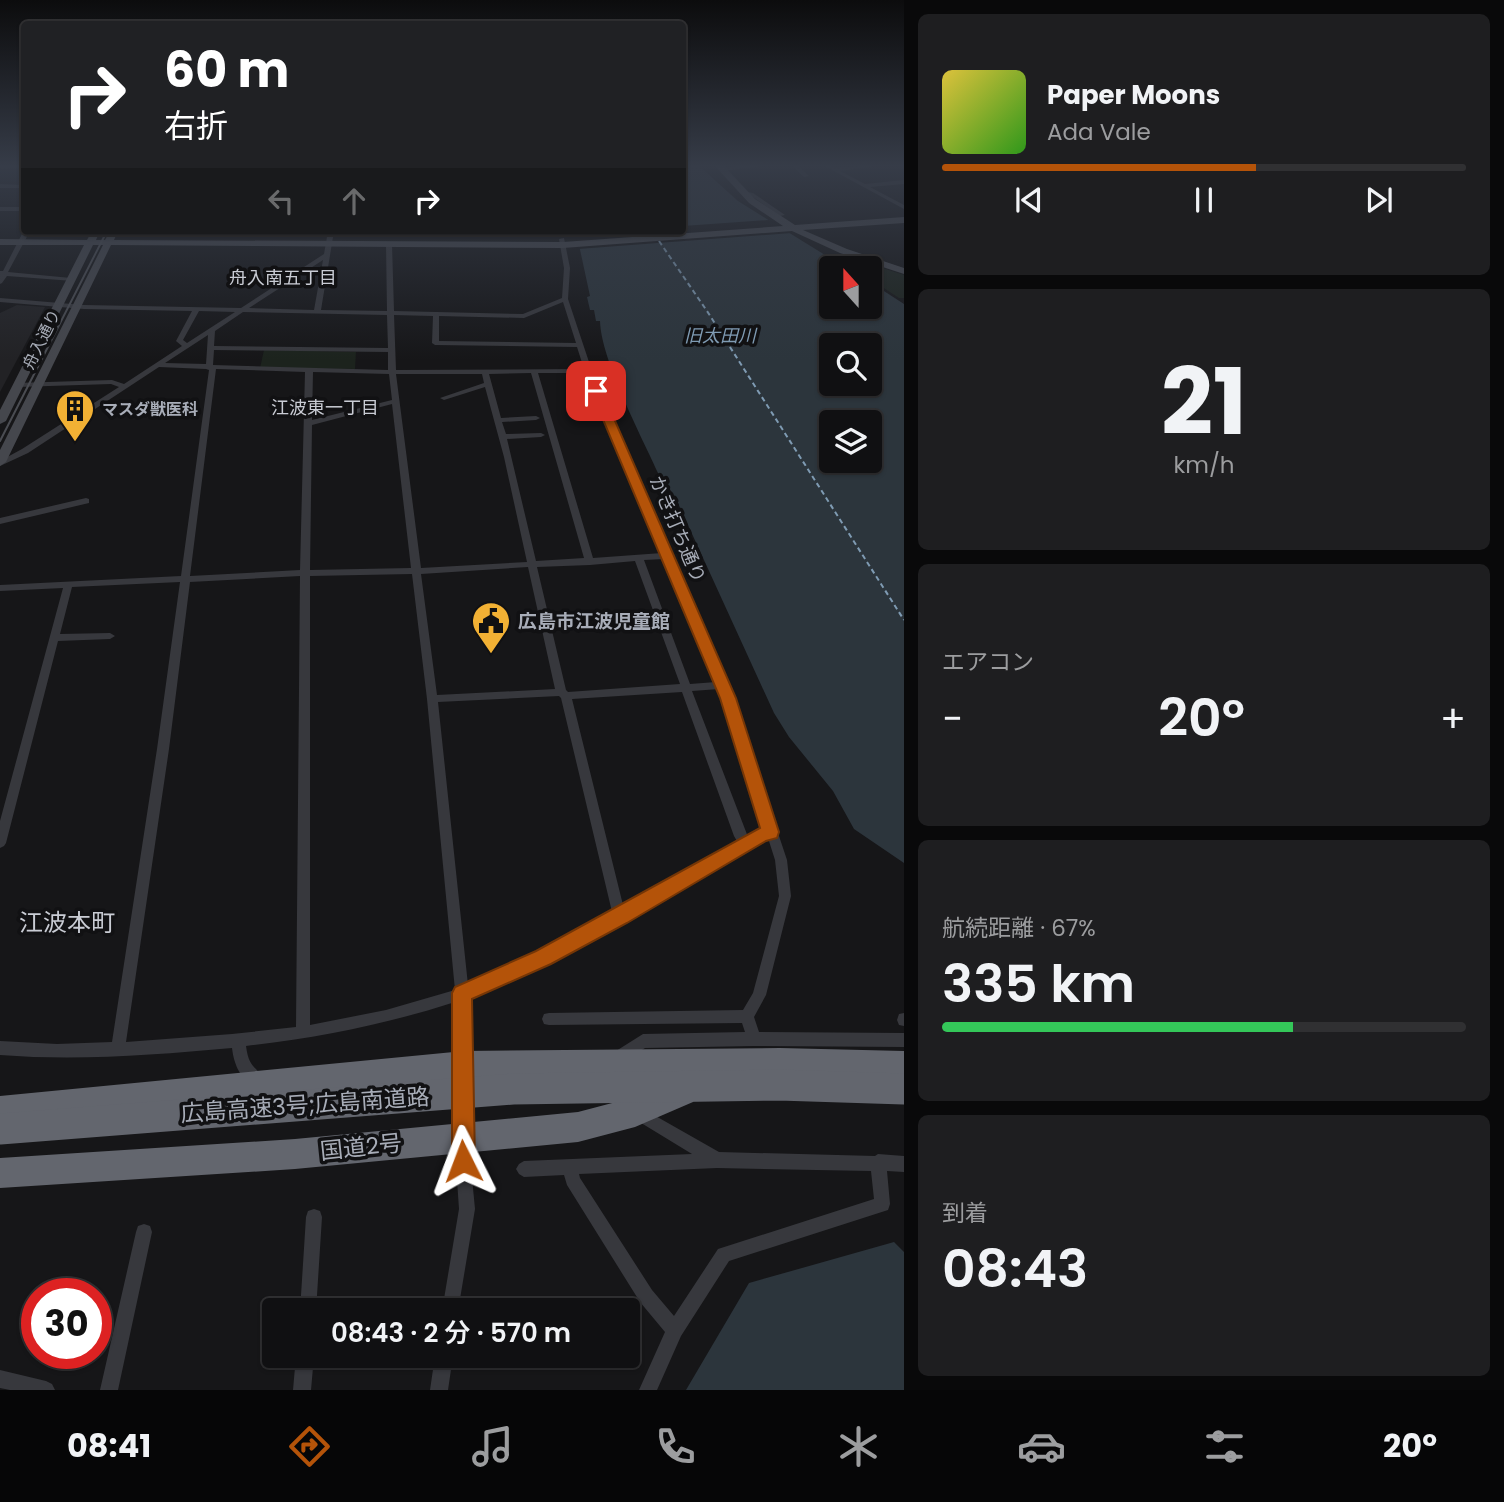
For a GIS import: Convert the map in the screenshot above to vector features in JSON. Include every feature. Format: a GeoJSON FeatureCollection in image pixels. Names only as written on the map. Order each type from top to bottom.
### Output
{"type":"FeatureCollection","features":[{"type":"Feature","properties":{"kind":"highway"},"geometry":{"type":"LineString","coordinates":[[0,1111],[464,1065],[606,1064],[763,1055],[904,1065]]}},
{"type":"Feature","properties":{"kind":"highway","name":"国道2号"},"geometry":{"type":"LineString","coordinates":[[0,1174],[295,1154],[461,1136],[578,1127],[635,1112],[763,1055]]}},
{"type":"Feature","properties":{"kind":"highway","name":"広島高速3号;広島南道路"},"geometry":{"type":"LineString","coordinates":[[0,1129],[513,1089],[779,1085],[904,1088]]}},
{"type":"Feature","properties":{"kind":"street"},"geometry":{"type":"LineString","coordinates":[[798,230],[840,250],[904,271]]}},
{"type":"Feature","properties":{"kind":"street"},"geometry":{"type":"LineString","coordinates":[[240,235],[388,239],[562,238],[576,241],[642,235]]}},
{"type":"Feature","properties":{"kind":"street"},"geometry":{"type":"LineString","coordinates":[[576,241],[638,235]]}},
{"type":"Feature","properties":{"kind":"street"},"geometry":{"type":"LineString","coordinates":[[0,236],[330,237]]}},
{"type":"Feature","properties":{"kind":"street"},"geometry":{"type":"LineString","coordinates":[[0,242],[24,236]]}},
{"type":"Feature","properties":{"kind":"street"},"geometry":{"type":"LineString","coordinates":[[0,282],[2,273],[24,236]]}},
{"type":"Feature","properties":{"kind":"street","name":"舟入通り"},"geometry":{"type":"LineString","coordinates":[[0,421],[93,236]]}},
{"type":"Feature","properties":{"kind":"street","name":"舟入通り"},"geometry":{"type":"LineString","coordinates":[[0,463],[111,236]]}},
{"type":"Feature","properties":{"kind":"street"},"geometry":{"type":"LineString","coordinates":[[317,313],[330,237]]}},
{"type":"Feature","properties":{"kind":"street","name":"かき打ち通り"},"geometry":{"type":"LineString","coordinates":[[562,238],[567,268],[565,299],[588,371],[722,685],[781,860],[785,896],[759,995],[747,1016]]}},
{"type":"Feature","properties":{"kind":"street"},"geometry":{"type":"LineString","coordinates":[[388,239],[392,372],[432,699],[462,993],[464,1065],[461,1136],[467,1209],[452,1298]]}},
{"type":"Feature","properties":{"kind":"street"},"geometry":{"type":"LineString","coordinates":[[0,463],[25,451],[327,255]]}},
{"type":"Feature","properties":{"kind":"street"},"geometry":{"type":"LineString","coordinates":[[2,273],[71,280]]}},
{"type":"Feature","properties":{"kind":"street"},"geometry":{"type":"LineString","coordinates":[[298,274],[324,275]]}},
{"type":"Feature","properties":{"kind":"street"},"geometry":{"type":"LineString","coordinates":[[0,300],[75,306],[240,312],[524,316],[565,299]]}},
{"type":"Feature","properties":{"kind":"street"},"geometry":{"type":"LineString","coordinates":[[187,346],[179,341],[196,310]]}},
{"type":"Feature","properties":{"kind":"street"},"geometry":{"type":"LineString","coordinates":[[436,316],[435,343],[580,345]]}},
{"type":"Feature","properties":{"kind":"street"},"geometry":{"type":"LineString","coordinates":[[118,1049],[185,580],[211,368],[212,329]]}},
{"type":"Feature","properties":{"kind":"street"},"geometry":{"type":"LineString","coordinates":[[212,348],[391,350]]}},
{"type":"Feature","properties":{"kind":"street"},"geometry":{"type":"LineString","coordinates":[[157,365],[309,371],[588,371]]}},
{"type":"Feature","properties":{"kind":"street"},"geometry":{"type":"LineString","coordinates":[[303,1033],[309,371]]}},
{"type":"Feature","properties":{"kind":"street"},"geometry":{"type":"LineString","coordinates":[[485,372],[620,917]]}},
{"type":"Feature","properties":{"kind":"street"},"geometry":{"type":"LineString","coordinates":[[534,372],[590,562]]}},
{"type":"Feature","properties":{"kind":"street"},"geometry":{"type":"LineString","coordinates":[[18,385],[112,382],[123,386]]}},
{"type":"Feature","properties":{"kind":"street"},"geometry":{"type":"LineString","coordinates":[[444,398],[488,384]]}},
{"type":"Feature","properties":{"kind":"street"},"geometry":{"type":"LineString","coordinates":[[307,424],[395,401]]}},
{"type":"Feature","properties":{"kind":"street"},"geometry":{"type":"LineString","coordinates":[[498,420],[536,418]]}},
{"type":"Feature","properties":{"kind":"street"},"geometry":{"type":"LineString","coordinates":[[502,437],[541,435]]}},
{"type":"Feature","properties":{"kind":"street"},"geometry":{"type":"LineString","coordinates":[[0,521],[86,501]]}},
{"type":"Feature","properties":{"kind":"street"},"geometry":{"type":"LineString","coordinates":[[0,588],[306,573],[417,571],[667,556]]}},
{"type":"Feature","properties":{"kind":"street"},"geometry":{"type":"LineString","coordinates":[[639,558],[740,836],[746,844]]}},
{"type":"Feature","properties":{"kind":"street"},"geometry":{"type":"LineString","coordinates":[[0,843],[68,586]]}},
{"type":"Feature","properties":{"kind":"street"},"geometry":{"type":"LineString","coordinates":[[54,638],[110,636]]}},
{"type":"Feature","properties":{"kind":"street"},"geometry":{"type":"LineString","coordinates":[[432,699],[722,685]]}},
{"type":"Feature","properties":{"kind":"street"},"geometry":{"type":"LineString","coordinates":[[0,1048],[38,1052],[239,1042],[303,1033],[375,1018],[462,993],[544,958],[770,832]]}},
{"type":"Feature","properties":{"kind":"street"},"geometry":{"type":"LineString","coordinates":[[550,1019],[747,1016],[763,1055],[904,1040]]}},
{"type":"Feature","properties":{"kind":"street"},"geometry":{"type":"LineString","coordinates":[[239,1042],[239,1062],[246,1073],[262,1085]]}},
{"type":"Feature","properties":{"kind":"street"},"geometry":{"type":"LineString","coordinates":[[635,1112],[717,1160]]}},
{"type":"Feature","properties":{"kind":"street"},"geometry":{"type":"LineString","coordinates":[[523,1169],[717,1160],[904,1164]]}},
{"type":"Feature","properties":{"kind":"street"},"geometry":{"type":"LineString","coordinates":[[648,1390],[675,1330],[724,1255],[882,1205],[878,1162]]}},
{"type":"Feature","properties":{"kind":"street"},"geometry":{"type":"LineString","coordinates":[[571,1166],[572,1180],[646,1296],[675,1330]]}},
{"type":"Feature","properties":{"kind":"street"},"geometry":{"type":"LineString","coordinates":[[309,1298],[314,1217]]}},
{"type":"Feature","properties":{"kind":"street"},"geometry":{"type":"LineString","coordinates":[[109,1390],[144,1232]]}},
{"type":"Feature","properties":{"kind":"street"},"geometry":{"type":"LineString","coordinates":[[302,1390],[304,1368]]}},
{"type":"Feature","properties":{"kind":"street"},"geometry":{"type":"LineString","coordinates":[[439,1390],[442,1368]]}},
{"type":"Feature","properties":{"kind":"street"},"geometry":{"type":"LineString","coordinates":[[0,1379],[46,1390]]}},
{"type":"Feature","properties":{"kind":"shaded area"},"geometry":{"type":"Polygon","coordinates":[[[882,268],[904,275],[904,298],[899,298],[882,287],[882,268]]]}},
{"type":"Feature","properties":{"kind":"shaded area"},"geometry":{"type":"Polygon","coordinates":[[[17,305],[45,307],[0,392],[0,313],[17,305]]]}},
{"type":"Feature","properties":{"kind":"shaded area"},"geometry":{"type":"Polygon","coordinates":[[[264,350],[356,352],[355,369],[260,368],[264,350]]]}},
{"type":"Feature","properties":{"kind":"water","name":"旧太田川"},"geometry":{"type":"Polygon","coordinates":[[[686,230],[785,230],[827,256],[819,256],[819,319],[882,319],[882,290],[904,304],[904,863],[854,829],[833,791],[789,737],[774,713],[677,501],[659,475],[633,420],[607,356],[600,321],[596,321],[594,310],[590,310],[587,297],[590,296],[577,235],[686,235],[686,230]]]}},
{"type":"Feature","properties":{"kind":"water"},"geometry":{"type":"Polygon","coordinates":[[[894,1242],[904,1252],[904,1390],[686,1390],[749,1283],[894,1242]]]}},
{"type":"Feature","properties":{"kind":"pier"},"geometry":{"type":"Polygon","coordinates":[[[686,230],[786,230],[792,233],[578,249],[575,235],[686,235],[686,230]]]}},
{"type":"Feature","properties":{"kind":"ferry route"},"geometry":{"type":"LineString","coordinates":[[659,241],[707,311],[904,620]]}},
{"type":"Feature","properties":{"kind":"tram line"},"geometry":{"type":"LineString","coordinates":[[0,441],[105,235]]}},
{"type":"Feature","properties":{"kind":"place","name":"マスダ獣医科"},"geometry":{"type":"Point","coordinates":[75,443]}},
{"type":"Feature","properties":{"kind":"place","name":"広島市江波児童館"},"geometry":{"type":"Point","coordinates":[491,655]}},
{"type":"Feature","properties":{"kind":"district","name":"舟入南五丁目"},"geometry":{"type":"Point","coordinates":[283,278]}},
{"type":"Feature","properties":{"kind":"district","name":"江波東一丁目"},"geometry":{"type":"Point","coordinates":[325,408]}},
{"type":"Feature","properties":{"kind":"district","name":"江波本町"},"geometry":{"type":"Point","coordinates":[67,923]}},
{"type":"Feature","properties":{"kind":"route"},"geometry":{"type":"LineString","coordinates":[[463,1161],[462,993],[544,958],[770,832],[728,698],[596,391]]}}]}
